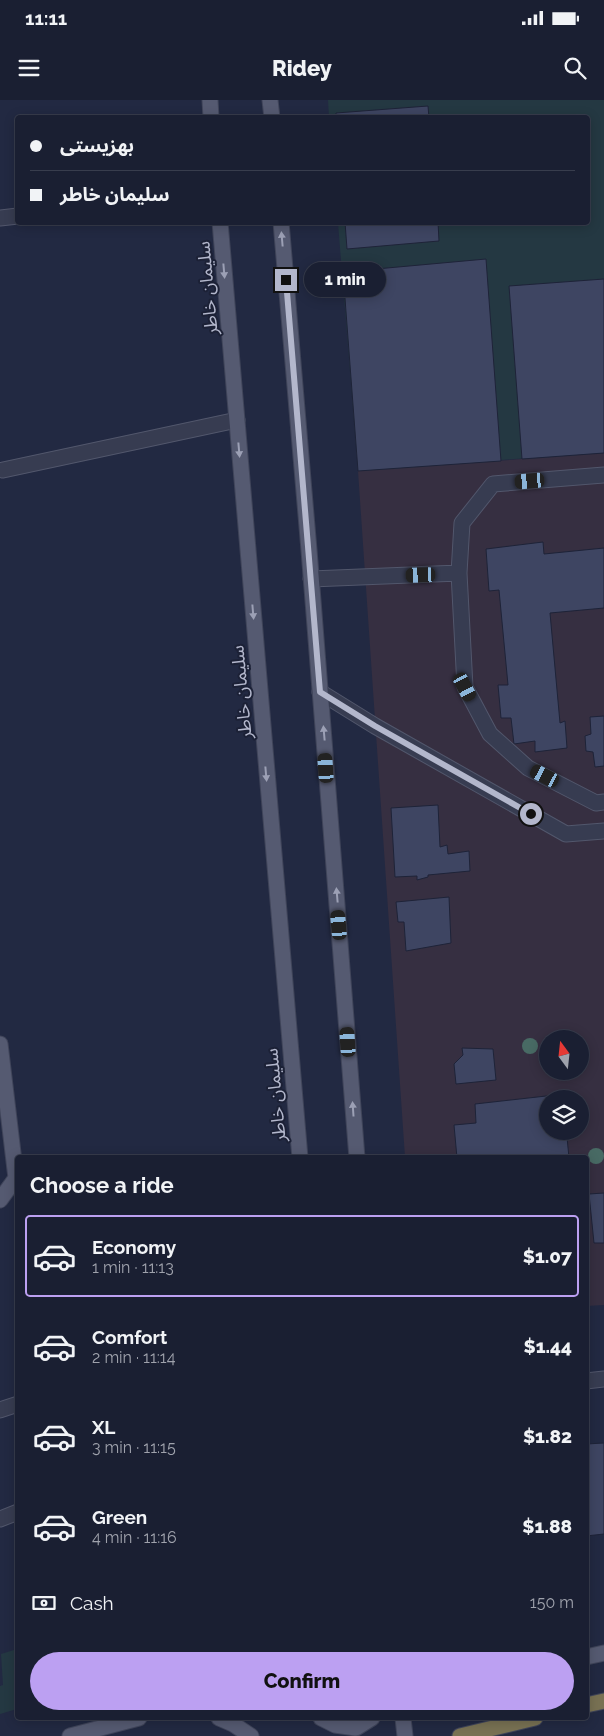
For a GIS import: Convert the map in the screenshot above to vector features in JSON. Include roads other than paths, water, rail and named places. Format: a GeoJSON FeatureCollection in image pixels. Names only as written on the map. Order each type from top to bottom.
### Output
{"type":"FeatureCollection","features":[{"type":"Feature","properties":{"kind":"highway"},"geometry":{"type":"LineString","coordinates":[[589,1704],[604,1701]]}},
{"type":"Feature","properties":{"kind":"highway"},"geometry":{"type":"LineString","coordinates":[[460,1736],[527,1720]]}},
{"type":"Feature","properties":{"kind":"main road"},"geometry":{"type":"LineString","coordinates":[[210,100],[211,115]]}},
{"type":"Feature","properties":{"kind":"main road"},"geometry":{"type":"LineString","coordinates":[[270,100],[272,115]]}},
{"type":"Feature","properties":{"kind":"main road","name":"سلیمان خاطر"},"geometry":{"type":"LineString","coordinates":[[220,225],[300,1155]]}},
{"type":"Feature","properties":{"kind":"main road"},"geometry":{"type":"LineString","coordinates":[[281,225],[357,1155]]}},
{"type":"Feature","properties":{"kind":"main road"},"geometry":{"type":"LineString","coordinates":[[0,1044],[15,1162]]}},
{"type":"Feature","properties":{"kind":"main road"},"geometry":{"type":"LineString","coordinates":[[0,1200],[15,1181]]}},
{"type":"Feature","properties":{"kind":"main road"},"geometry":{"type":"LineString","coordinates":[[589,1656],[604,1653]]}},
{"type":"Feature","properties":{"kind":"main road"},"geometry":{"type":"LineString","coordinates":[[70,1736],[132,1720]]}},
{"type":"Feature","properties":{"kind":"main road"},"geometry":{"type":"LineString","coordinates":[[224,1720],[251,1736]]}},
{"type":"Feature","properties":{"kind":"main road"},"geometry":{"type":"LineString","coordinates":[[325,1720],[335,1725],[356,1728],[369,1720]]}},
{"type":"Feature","properties":{"kind":"main road"},"geometry":{"type":"LineString","coordinates":[[402,1720],[404,1736]]}},
{"type":"Feature","properties":{"kind":"street"},"geometry":{"type":"LineString","coordinates":[[0,218],[15,216]]}},
{"type":"Feature","properties":{"kind":"street"},"geometry":{"type":"LineString","coordinates":[[3,470],[237,420]]}},
{"type":"Feature","properties":{"kind":"street"},"geometry":{"type":"LineString","coordinates":[[604,475],[493,484],[462,523],[459,573],[465,687],[490,734],[528,768],[596,802],[604,802]]}},
{"type":"Feature","properties":{"kind":"street"},"geometry":{"type":"LineString","coordinates":[[311,579],[459,573]]}},
{"type":"Feature","properties":{"kind":"street"},"geometry":{"type":"LineString","coordinates":[[320,692],[375,726],[566,834],[604,831]]}},
{"type":"Feature","properties":{"kind":"street"},"geometry":{"type":"LineString","coordinates":[[589,1380],[604,1379]]}},
{"type":"Feature","properties":{"kind":"street"},"geometry":{"type":"LineString","coordinates":[[0,1410],[15,1405]]}},
{"type":"Feature","properties":{"kind":"street"},"geometry":{"type":"LineString","coordinates":[[0,1519],[15,1513]]}}]}
